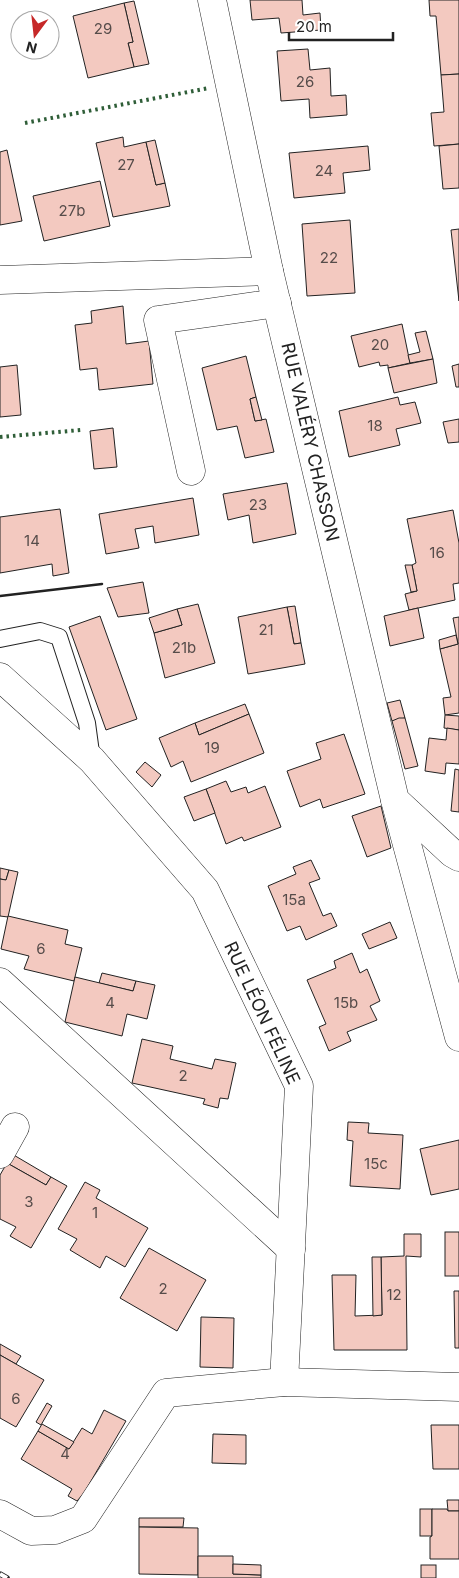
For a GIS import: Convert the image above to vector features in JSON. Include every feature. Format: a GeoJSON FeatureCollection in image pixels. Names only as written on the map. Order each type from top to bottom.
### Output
{"type":"FeatureCollection","features":[{"type":"Feature","properties":{"kind":"street","name":"RUE VALÉRY CHASSON"},"geometry":{"type":"LineString","coordinates":[[212,0],[269,271],[395,800],[459,1037]]}},
{"type":"Feature","properties":{"kind":"street"},"geometry":{"type":"LineString","coordinates":[[0,280],[269,271]]}},
{"type":"Feature","properties":{"kind":"street"},"geometry":{"type":"LineString","coordinates":[[191,471],[158,320],[277,303]]}},
{"type":"Feature","properties":{"kind":"street","name":"RUE LÉON FÉLINE"},"geometry":{"type":"LineString","coordinates":[[0,677],[92,760],[205,890],[299,1086],[284,1382]]}},
{"type":"Feature","properties":{"kind":"street"},"geometry":{"type":"LineString","coordinates":[[395,800],[452,853],[459,857]]}},
{"type":"Feature","properties":{"kind":"street"},"geometry":{"type":"LineString","coordinates":[[0,982],[291,1250]]}},
{"type":"Feature","properties":{"kind":"street"},"geometry":{"type":"LineString","coordinates":[[0,1154],[15,1127]]}},
{"type":"Feature","properties":{"kind":"street"},"geometry":{"type":"LineString","coordinates":[[0,1514],[31,1531],[56,1530],[83,1518],[166,1393],[284,1382],[459,1386]]}},
{"type":"Feature","properties":{"kind":"lane"},"geometry":{"type":"LineString","coordinates":[[0,639],[40,631],[59,637],[87,723],[92,760]]}},
{"type":"Feature","properties":{"kind":"building"},"geometry":{"type":"Polygon","coordinates":[[[250,0],[302,0],[303,15],[320,13],[321,30],[281,33],[279,18],[252,20],[250,0]]]}},
{"type":"Feature","properties":{"kind":"building"},"geometry":{"type":"Polygon","coordinates":[[[429,0],[459,0],[459,74],[441,75],[436,16],[430,16],[429,0]]]}},
{"type":"Feature","properties":{"kind":"building"},"geometry":{"type":"Polygon","coordinates":[[[134,1],[149,64],[134,67],[128,43],[133,42],[124,3],[134,1]]]}},
{"type":"Feature","properties":{"kind":"building"},"geometry":{"type":"Polygon","coordinates":[[[124,3],[133,42],[128,43],[134,67],[88,78],[73,16],[124,3]]]}},
{"type":"Feature","properties":{"kind":"building"},"geometry":{"type":"Polygon","coordinates":[[[308,49],[310,70],[330,68],[331,96],[346,95],[347,115],[310,118],[309,99],[281,101],[277,51],[308,49]]]}},
{"type":"Feature","properties":{"kind":"building"},"geometry":{"type":"Polygon","coordinates":[[[459,74],[459,144],[434,146],[431,113],[444,112],[441,75],[459,74]]]}},
{"type":"Feature","properties":{"kind":"building"},"geometry":{"type":"Polygon","coordinates":[[[123,137],[124,147],[146,142],[156,185],[165,183],[170,206],[113,217],[96,143],[123,137]]]}},
{"type":"Feature","properties":{"kind":"building"},"geometry":{"type":"Polygon","coordinates":[[[155,140],[165,183],[156,185],[146,142],[155,140]]]}},
{"type":"Feature","properties":{"kind":"building"},"geometry":{"type":"Polygon","coordinates":[[[459,144],[459,188],[443,189],[439,146],[459,144]]]}},
{"type":"Feature","properties":{"kind":"building"},"geometry":{"type":"Polygon","coordinates":[[[368,146],[370,170],[343,173],[345,193],[294,198],[289,153],[368,146]]]}},
{"type":"Feature","properties":{"kind":"building"},"geometry":{"type":"Polygon","coordinates":[[[7,150],[22,221],[0,225],[0,152],[7,150]]]}},
{"type":"Feature","properties":{"kind":"building"},"geometry":{"type":"Polygon","coordinates":[[[100,181],[110,226],[44,241],[33,196],[100,181]]]}},
{"type":"Feature","properties":{"kind":"building"},"geometry":{"type":"Polygon","coordinates":[[[350,220],[355,293],[307,296],[302,224],[350,220]]]}},
{"type":"Feature","properties":{"kind":"building"},"geometry":{"type":"Polygon","coordinates":[[[459,229],[459,301],[451,230],[459,229]]]}},
{"type":"Feature","properties":{"kind":"building"},"geometry":{"type":"Polygon","coordinates":[[[123,306],[126,344],[149,341],[153,384],[99,390],[97,368],[80,370],[75,325],[92,323],[91,311],[123,306]]]}},
{"type":"Feature","properties":{"kind":"building"},"geometry":{"type":"Polygon","coordinates":[[[402,324],[410,363],[388,368],[388,365],[380,366],[379,362],[359,367],[351,336],[402,324]]]}},
{"type":"Feature","properties":{"kind":"building"},"geometry":{"type":"Polygon","coordinates":[[[426,331],[433,359],[410,363],[408,355],[420,352],[415,333],[426,331]]]}},
{"type":"Feature","properties":{"kind":"building"},"geometry":{"type":"Polygon","coordinates":[[[246,356],[256,397],[250,399],[255,421],[266,419],[274,452],[245,458],[237,426],[217,430],[202,368],[246,356]]]}},
{"type":"Feature","properties":{"kind":"building"},"geometry":{"type":"Polygon","coordinates":[[[433,359],[437,383],[394,393],[388,368],[433,359]]]}},
{"type":"Feature","properties":{"kind":"building"},"geometry":{"type":"Polygon","coordinates":[[[459,364],[459,387],[456,387],[452,366],[459,364]]]}},
{"type":"Feature","properties":{"kind":"building"},"geometry":{"type":"Polygon","coordinates":[[[17,365],[21,415],[0,417],[0,367],[17,365]]]}},
{"type":"Feature","properties":{"kind":"building"},"geometry":{"type":"Polygon","coordinates":[[[256,397],[262,420],[255,421],[250,399],[256,397]]]}},
{"type":"Feature","properties":{"kind":"building"},"geometry":{"type":"Polygon","coordinates":[[[398,397],[400,405],[415,402],[421,423],[396,429],[400,445],[349,457],[339,411],[398,397]]]}},
{"type":"Feature","properties":{"kind":"building"},"geometry":{"type":"Polygon","coordinates":[[[459,419],[459,442],[448,443],[443,422],[459,419]]]}},
{"type":"Feature","properties":{"kind":"building"},"geometry":{"type":"Polygon","coordinates":[[[113,428],[117,467],[94,469],[90,431],[113,428]]]}},
{"type":"Feature","properties":{"kind":"building"},"geometry":{"type":"Polygon","coordinates":[[[287,483],[296,534],[253,543],[249,515],[228,520],[223,494],[287,483]]]}},
{"type":"Feature","properties":{"kind":"building"},"geometry":{"type":"Polygon","coordinates":[[[193,498],[199,535],[155,543],[153,526],[135,529],[139,548],[106,554],[99,514],[193,498]]]}},
{"type":"Feature","properties":{"kind":"building"},"geometry":{"type":"Polygon","coordinates":[[[60,509],[69,573],[53,576],[52,564],[0,573],[0,517],[60,509]]]}},
{"type":"Feature","properties":{"kind":"building"},"geometry":{"type":"Polygon","coordinates":[[[453,510],[459,543],[459,583],[453,584],[455,600],[409,610],[405,594],[417,591],[412,565],[416,563],[407,519],[453,510]]]}},
{"type":"Feature","properties":{"kind":"building"},"geometry":{"type":"Polygon","coordinates":[[[405,565],[412,565],[417,591],[411,592],[405,565]]]}},
{"type":"Feature","properties":{"kind":"building"},"geometry":{"type":"Polygon","coordinates":[[[143,582],[149,613],[118,617],[107,588],[143,582]]]}},
{"type":"Feature","properties":{"kind":"building"},"geometry":{"type":"Polygon","coordinates":[[[198,604],[215,663],[165,678],[154,633],[182,625],[177,609],[198,604]]]}},
{"type":"Feature","properties":{"kind":"building"},"geometry":{"type":"Polygon","coordinates":[[[295,606],[301,643],[294,644],[287,607],[295,606]]]}},
{"type":"Feature","properties":{"kind":"building"},"geometry":{"type":"Polygon","coordinates":[[[287,607],[294,644],[301,643],[305,664],[248,674],[238,617],[287,607]]]}},
{"type":"Feature","properties":{"kind":"building"},"geometry":{"type":"Polygon","coordinates":[[[418,608],[424,638],[390,646],[384,616],[418,608]]]}},
{"type":"Feature","properties":{"kind":"building"},"geometry":{"type":"Polygon","coordinates":[[[177,609],[182,625],[154,633],[149,618],[177,609]]]}},
{"type":"Feature","properties":{"kind":"building"},"geometry":{"type":"Polygon","coordinates":[[[100,616],[137,719],[106,730],[69,627],[100,616]]]}},
{"type":"Feature","properties":{"kind":"building"},"geometry":{"type":"Polygon","coordinates":[[[459,617],[459,713],[445,715],[443,698],[451,697],[440,649],[458,644],[453,618],[459,617]]]}},
{"type":"Feature","properties":{"kind":"building"},"geometry":{"type":"Polygon","coordinates":[[[456,635],[458,644],[440,649],[439,640],[456,635]]]}},
{"type":"Feature","properties":{"kind":"building"},"geometry":{"type":"Polygon","coordinates":[[[400,700],[405,718],[392,721],[387,703],[400,700]]]}},
{"type":"Feature","properties":{"kind":"building"},"geometry":{"type":"Polygon","coordinates":[[[245,704],[249,714],[199,735],[195,723],[245,704]]]}},
{"type":"Feature","properties":{"kind":"building"},"geometry":{"type":"Polygon","coordinates":[[[249,714],[264,753],[191,782],[183,761],[171,767],[159,738],[195,723],[199,735],[249,714]]]}},
{"type":"Feature","properties":{"kind":"building"},"geometry":{"type":"Polygon","coordinates":[[[445,715],[459,716],[459,730],[444,728],[445,715]]]}},
{"type":"Feature","properties":{"kind":"building"},"geometry":{"type":"Polygon","coordinates":[[[405,718],[418,766],[405,769],[392,721],[405,718]]]}},
{"type":"Feature","properties":{"kind":"building"},"geometry":{"type":"Polygon","coordinates":[[[447,728],[459,730],[459,764],[446,763],[445,774],[425,771],[429,738],[446,740],[447,728]]]}},
{"type":"Feature","properties":{"kind":"building"},"geometry":{"type":"Polygon","coordinates":[[[344,734],[365,794],[323,808],[320,799],[300,807],[287,771],[321,759],[316,743],[344,734]]]}},
{"type":"Feature","properties":{"kind":"building"},"geometry":{"type":"Polygon","coordinates":[[[145,762],[161,775],[152,787],[136,772],[145,762]]]}},
{"type":"Feature","properties":{"kind":"building"},"geometry":{"type":"Polygon","coordinates":[[[455,769],[459,770],[459,812],[451,811],[455,769]]]}},
{"type":"Feature","properties":{"kind":"building"},"geometry":{"type":"Polygon","coordinates":[[[226,781],[231,792],[246,787],[248,793],[265,786],[281,827],[244,841],[242,837],[226,844],[206,789],[226,781]]]}},
{"type":"Feature","properties":{"kind":"building"},"geometry":{"type":"Polygon","coordinates":[[[206,789],[215,813],[194,821],[184,797],[206,789]]]}},
{"type":"Feature","properties":{"kind":"building"},"geometry":{"type":"Polygon","coordinates":[[[381,806],[391,848],[367,857],[352,816],[381,806]]]}},
{"type":"Feature","properties":{"kind":"building"},"geometry":{"type":"Polygon","coordinates":[[[311,860],[320,879],[309,883],[323,916],[331,913],[337,926],[306,940],[300,926],[287,931],[268,886],[296,874],[293,867],[311,860]]]}},
{"type":"Feature","properties":{"kind":"building"},"geometry":{"type":"Polygon","coordinates":[[[0,868],[9,870],[6,880],[0,879],[0,868]]]}},
{"type":"Feature","properties":{"kind":"building"},"geometry":{"type":"Polygon","coordinates":[[[9,870],[18,872],[8,917],[0,916],[0,879],[6,880],[9,870]]]}},
{"type":"Feature","properties":{"kind":"building"},"geometry":{"type":"Polygon","coordinates":[[[8,916],[68,930],[65,944],[82,948],[74,981],[24,969],[29,956],[1,949],[8,916]]]}},
{"type":"Feature","properties":{"kind":"building"},"geometry":{"type":"Polygon","coordinates":[[[390,922],[397,938],[369,949],[362,934],[390,922]]]}},
{"type":"Feature","properties":{"kind":"building"},"geometry":{"type":"Polygon","coordinates":[[[352,953],[360,973],[367,969],[380,1001],[370,1006],[377,1020],[347,1032],[351,1041],[329,1051],[319,1027],[326,1024],[307,980],[336,968],[334,961],[352,953]]]}},
{"type":"Feature","properties":{"kind":"building"},"geometry":{"type":"Polygon","coordinates":[[[102,973],[136,981],[133,991],[99,983],[102,973]]]}},
{"type":"Feature","properties":{"kind":"building"},"geometry":{"type":"Polygon","coordinates":[[[75,977],[133,991],[136,981],[155,985],[147,1019],[127,1014],[122,1036],[65,1022],[75,977]]]}},
{"type":"Feature","properties":{"kind":"building"},"geometry":{"type":"Polygon","coordinates":[[[142,1039],[173,1046],[170,1059],[212,1069],[215,1059],[236,1063],[228,1099],[220,1098],[218,1108],[203,1104],[205,1099],[132,1083],[142,1039]]]}},
{"type":"Feature","properties":{"kind":"building"},"geometry":{"type":"Polygon","coordinates":[[[348,1122],[369,1123],[368,1133],[403,1135],[400,1189],[350,1186],[353,1141],[347,1140],[348,1122]]]}},
{"type":"Feature","properties":{"kind":"building"},"geometry":{"type":"Polygon","coordinates":[[[459,1140],[459,1189],[431,1195],[420,1149],[459,1140]]]}},
{"type":"Feature","properties":{"kind":"building"},"geometry":{"type":"Polygon","coordinates":[[[12,1154],[51,1177],[46,1185],[7,1163],[12,1154]]]}},
{"type":"Feature","properties":{"kind":"building"},"geometry":{"type":"Polygon","coordinates":[[[7,1163],[46,1185],[51,1177],[67,1186],[31,1248],[10,1236],[16,1227],[0,1219],[0,1175],[7,1163]]]}},
{"type":"Feature","properties":{"kind":"building"},"geometry":{"type":"Polygon","coordinates":[[[85,1182],[100,1190],[96,1198],[148,1228],[125,1267],[106,1256],[100,1268],[70,1250],[77,1239],[58,1229],[85,1182]]]}},
{"type":"Feature","properties":{"kind":"building"},"geometry":{"type":"Polygon","coordinates":[[[445,1232],[459,1232],[459,1276],[445,1276],[445,1232]]]}},
{"type":"Feature","properties":{"kind":"building"},"geometry":{"type":"Polygon","coordinates":[[[404,1234],[421,1234],[421,1257],[406,1256],[407,1350],[334,1350],[332,1275],[356,1275],[355,1316],[382,1315],[381,1257],[404,1256],[404,1234]]]}},
{"type":"Feature","properties":{"kind":"building"},"geometry":{"type":"Polygon","coordinates":[[[149,1248],[206,1280],[177,1331],[120,1298],[149,1248]]]}},
{"type":"Feature","properties":{"kind":"building"},"geometry":{"type":"Polygon","coordinates":[[[372,1257],[381,1257],[382,1315],[373,1316],[372,1257]]]}},
{"type":"Feature","properties":{"kind":"building"},"geometry":{"type":"Polygon","coordinates":[[[454,1291],[459,1291],[459,1348],[455,1348],[454,1291]]]}},
{"type":"Feature","properties":{"kind":"building"},"geometry":{"type":"Polygon","coordinates":[[[201,1317],[234,1318],[233,1368],[200,1367],[201,1317]]]}},
{"type":"Feature","properties":{"kind":"building"},"geometry":{"type":"Polygon","coordinates":[[[0,1344],[21,1356],[16,1364],[0,1355],[0,1344]]]}},
{"type":"Feature","properties":{"kind":"building"},"geometry":{"type":"Polygon","coordinates":[[[0,1355],[44,1380],[16,1427],[0,1418],[0,1355]]]}},
{"type":"Feature","properties":{"kind":"building"},"geometry":{"type":"Polygon","coordinates":[[[47,1403],[52,1406],[41,1425],[36,1422],[47,1403]]]}},
{"type":"Feature","properties":{"kind":"building"},"geometry":{"type":"Polygon","coordinates":[[[104,1410],[126,1421],[84,1493],[77,1501],[68,1496],[72,1489],[21,1459],[38,1431],[69,1449],[82,1428],[92,1434],[104,1410]]]}},
{"type":"Feature","properties":{"kind":"building"},"geometry":{"type":"Polygon","coordinates":[[[42,1424],[74,1442],[69,1449],[38,1431],[42,1424]]]}},
{"type":"Feature","properties":{"kind":"building"},"geometry":{"type":"Polygon","coordinates":[[[431,1425],[459,1425],[459,1469],[433,1469],[431,1425]]]}},
{"type":"Feature","properties":{"kind":"building"},"geometry":{"type":"Polygon","coordinates":[[[213,1434],[246,1435],[246,1464],[212,1463],[213,1434]]]}},
{"type":"Feature","properties":{"kind":"building"},"geometry":{"type":"Polygon","coordinates":[[[447,1500],[459,1500],[459,1511],[448,1511],[447,1500]]]}},
{"type":"Feature","properties":{"kind":"building"},"geometry":{"type":"Polygon","coordinates":[[[420,1509],[432,1509],[432,1536],[420,1536],[420,1509]]]}},
{"type":"Feature","properties":{"kind":"building"},"geometry":{"type":"Polygon","coordinates":[[[432,1509],[459,1511],[459,1559],[430,1559],[432,1509]]]}},
{"type":"Feature","properties":{"kind":"building"},"geometry":{"type":"Polygon","coordinates":[[[139,1518],[184,1518],[183,1527],[139,1527],[139,1518]]]}},
{"type":"Feature","properties":{"kind":"building"},"geometry":{"type":"Polygon","coordinates":[[[139,1527],[198,1528],[198,1575],[139,1574],[139,1527]]]}},
{"type":"Feature","properties":{"kind":"building"},"geometry":{"type":"Polygon","coordinates":[[[198,1556],[233,1556],[233,1574],[261,1575],[261,1578],[198,1578],[198,1556]]]}},
{"type":"Feature","properties":{"kind":"building"},"geometry":{"type":"Polygon","coordinates":[[[233,1564],[261,1565],[261,1575],[233,1574],[233,1564]]]}},
{"type":"Feature","properties":{"kind":"building"},"geometry":{"type":"Polygon","coordinates":[[[421,1565],[436,1565],[436,1578],[421,1578],[421,1565]]]}},
{"type":"Feature","properties":{"kind":"railway"},"geometry":{"type":"LineString","coordinates":[[0,1574],[7,1578]]}},
{"type":"Feature","properties":{"kind":"hedge"},"geometry":{"type":"LineString","coordinates":[[25,123],[209,88]]}},
{"type":"Feature","properties":{"kind":"hedge"},"geometry":{"type":"LineString","coordinates":[[0,437],[81,430]]}},
{"type":"Feature","properties":{"kind":"wall"},"geometry":{"type":"LineString","coordinates":[[0,596],[102,584]]}}]}
